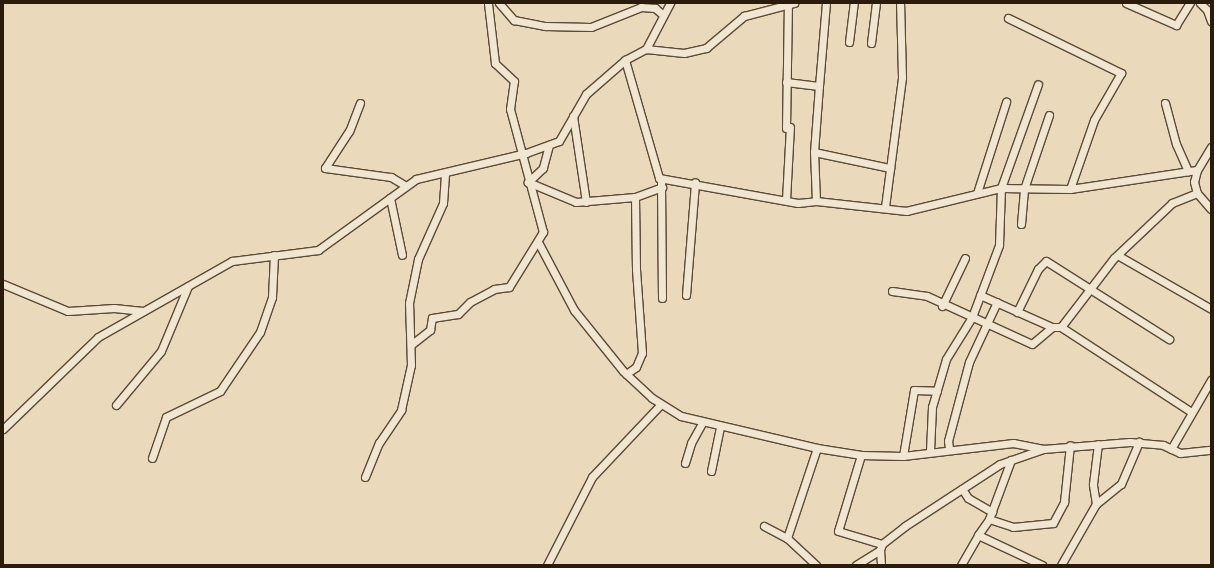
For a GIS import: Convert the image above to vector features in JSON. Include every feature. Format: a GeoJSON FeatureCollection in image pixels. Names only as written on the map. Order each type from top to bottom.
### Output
{"type":"FeatureCollection","features":[{"type":"Feature","properties":{"kind":"street"},"geometry":{"type":"LineString","coordinates":[[412,344],[430,330],[432,318],[458,314],[470,302],[494,290],[509,287],[524,259],[538,242],[543,232],[541,220],[528,182],[510,109],[514,81],[495,63],[488,3]]}},
{"type":"Feature","properties":{"kind":"street"},"geometry":{"type":"LineString","coordinates":[[499,3],[514,20],[544,26],[591,27],[641,7],[655,8],[663,15]]}},
{"type":"Feature","properties":{"kind":"street"},"geometry":{"type":"LineString","coordinates":[[646,49],[670,3]]}},
{"type":"Feature","properties":{"kind":"street"},"geometry":{"type":"LineString","coordinates":[[3,429],[98,337],[232,261],[318,250],[416,179],[521,155],[558,141],[586,94],[625,60],[646,49],[684,53],[706,48],[744,16],[788,8],[794,3]]}},
{"type":"Feature","properties":{"kind":"street"},"geometry":{"type":"LineString","coordinates":[[816,201],[814,152],[826,3]]}},
{"type":"Feature","properties":{"kind":"street"},"geometry":{"type":"LineString","coordinates":[[849,42],[854,3]]}},
{"type":"Feature","properties":{"kind":"street"},"geometry":{"type":"LineString","coordinates":[[871,43],[876,3]]}},
{"type":"Feature","properties":{"kind":"street"},"geometry":{"type":"LineString","coordinates":[[886,207],[902,77],[900,3]]}},
{"type":"Feature","properties":{"kind":"street"},"geometry":{"type":"LineString","coordinates":[[1126,3],[1176,25],[1190,3]]}},
{"type":"Feature","properties":{"kind":"street"},"geometry":{"type":"LineString","coordinates":[[1200,3],[1208,10],[1211,21]]}},
{"type":"Feature","properties":{"kind":"street"},"geometry":{"type":"LineString","coordinates":[[786,200],[788,127],[786,82],[788,8]]}},
{"type":"Feature","properties":{"kind":"street"},"geometry":{"type":"LineString","coordinates":[[1008,18],[1121,73],[1094,120],[1070,189]]}},
{"type":"Feature","properties":{"kind":"street"},"geometry":{"type":"LineString","coordinates":[[625,60],[662,187],[662,298]]}},
{"type":"Feature","properties":{"kind":"street"},"geometry":{"type":"LineString","coordinates":[[786,82],[819,86]]}},
{"type":"Feature","properties":{"kind":"street"},"geometry":{"type":"LineString","coordinates":[[930,452],[932,407],[946,359],[972,317],[999,245],[1001,188],[1038,84]]}},
{"type":"Feature","properties":{"kind":"street"},"geometry":{"type":"LineString","coordinates":[[977,193],[1006,102]]}},
{"type":"Feature","properties":{"kind":"street"},"geometry":{"type":"LineString","coordinates":[[1166,103],[1176,144],[1188,171]]}},
{"type":"Feature","properties":{"kind":"street"},"geometry":{"type":"LineString","coordinates":[[360,104],[349,131],[325,168],[391,177],[406,186]]}},
{"type":"Feature","properties":{"kind":"street"},"geometry":{"type":"LineString","coordinates":[[573,115],[586,202]]}},
{"type":"Feature","properties":{"kind":"street"},"geometry":{"type":"LineString","coordinates":[[1021,224],[1024,189],[1049,115]]}},
{"type":"Feature","properties":{"kind":"street"},"geometry":{"type":"LineString","coordinates":[[528,182],[543,168],[549,145]]}},
{"type":"Feature","properties":{"kind":"street"},"geometry":{"type":"LineString","coordinates":[[1211,147],[1197,170],[1194,182],[1197,193],[1211,209]]}},
{"type":"Feature","properties":{"kind":"street"},"geometry":{"type":"LineString","coordinates":[[814,152],[890,168]]}},
{"type":"Feature","properties":{"kind":"street"},"geometry":{"type":"LineString","coordinates":[[659,178],[695,182],[786,200],[886,207],[906,211],[1001,188],[1070,189],[1197,170]]}},
{"type":"Feature","properties":{"kind":"street"},"geometry":{"type":"LineString","coordinates":[[364,478],[379,443],[401,410],[412,344],[408,303],[418,259],[443,203],[445,173]]}},
{"type":"Feature","properties":{"kind":"street"},"geometry":{"type":"LineString","coordinates":[[528,182],[576,202],[635,197],[662,187]]}},
{"type":"Feature","properties":{"kind":"street"},"geometry":{"type":"LineString","coordinates":[[686,295],[695,182]]}},
{"type":"Feature","properties":{"kind":"street"},"geometry":{"type":"LineString","coordinates":[[1061,327],[1090,286],[1172,203],[1197,193]]}},
{"type":"Feature","properties":{"kind":"street"},"geometry":{"type":"LineString","coordinates":[[626,374],[636,367],[642,353],[636,269],[635,197]]}},
{"type":"Feature","properties":{"kind":"street"},"geometry":{"type":"LineString","coordinates":[[390,198],[402,255]]}},
{"type":"Feature","properties":{"kind":"street"},"geometry":{"type":"LineString","coordinates":[[538,242],[574,310],[626,374],[661,404],[702,423],[817,448],[861,455],[904,456],[949,448],[1013,443],[1056,450],[1070,445],[1139,442],[1171,449],[1180,453],[1211,450]]}},
{"type":"Feature","properties":{"kind":"street"},"geometry":{"type":"LineString","coordinates":[[152,458],[166,417],[220,391],[260,332],[272,297],[274,255]]}},
{"type":"Feature","properties":{"kind":"street"},"geometry":{"type":"LineString","coordinates":[[1119,256],[1211,308]]}},
{"type":"Feature","properties":{"kind":"street"},"geometry":{"type":"LineString","coordinates":[[942,306],[965,258]]}},
{"type":"Feature","properties":{"kind":"street"},"geometry":{"type":"LineString","coordinates":[[1017,312],[1043,261],[1090,286],[1169,338]]}},
{"type":"Feature","properties":{"kind":"street"},"geometry":{"type":"LineString","coordinates":[[3,284],[68,311],[114,308],[143,311]]}},
{"type":"Feature","properties":{"kind":"street"},"geometry":{"type":"LineString","coordinates":[[116,405],[161,351],[188,286]]}},
{"type":"Feature","properties":{"kind":"street"},"geometry":{"type":"LineString","coordinates":[[892,291],[927,296],[942,306],[972,317],[988,326],[1032,344],[1052,327]]}},
{"type":"Feature","properties":{"kind":"street"},"geometry":{"type":"LineString","coordinates":[[980,295],[1052,327],[1061,327],[1190,411]]}},
{"type":"Feature","properties":{"kind":"street"},"geometry":{"type":"LineString","coordinates":[[949,448],[948,441],[969,362],[988,326],[997,302]]}},
{"type":"Feature","properties":{"kind":"street"},"geometry":{"type":"LineString","coordinates":[[1171,449],[1190,411],[1211,380]]}},
{"type":"Feature","properties":{"kind":"street"},"geometry":{"type":"LineString","coordinates":[[904,456],[914,390],[937,391]]}},
{"type":"Feature","properties":{"kind":"street"},"geometry":{"type":"LineString","coordinates":[[547,565],[592,477],[661,404]]}},
{"type":"Feature","properties":{"kind":"street"},"geometry":{"type":"LineString","coordinates":[[686,463],[691,443],[702,423]]}},
{"type":"Feature","properties":{"kind":"street"},"geometry":{"type":"LineString","coordinates":[[711,471],[720,427]]}},
{"type":"Feature","properties":{"kind":"street"},"geometry":{"type":"LineString","coordinates":[[1061,565],[1096,504],[1121,484],[1139,442]]}},
{"type":"Feature","properties":{"kind":"street"},"geometry":{"type":"LineString","coordinates":[[1096,504],[1093,484],[1098,444]]}},
{"type":"Feature","properties":{"kind":"street"},"geometry":{"type":"LineString","coordinates":[[962,489],[968,498],[990,516],[1013,527],[1053,523],[1064,502],[1070,445]]}},
{"type":"Feature","properties":{"kind":"street"},"geometry":{"type":"LineString","coordinates":[[787,538],[817,448]]}},
{"type":"Feature","properties":{"kind":"street"},"geometry":{"type":"LineString","coordinates":[[856,565],[962,489],[1011,460],[1043,449]]}},
{"type":"Feature","properties":{"kind":"street"},"geometry":{"type":"LineString","coordinates":[[861,455],[838,531],[881,547]]}},
{"type":"Feature","properties":{"kind":"street"},"geometry":{"type":"LineString","coordinates":[[961,565],[990,516],[1011,460]]}},
{"type":"Feature","properties":{"kind":"street"},"geometry":{"type":"LineString","coordinates":[[764,526],[787,538],[816,565]]}},
{"type":"Feature","properties":{"kind":"street"},"geometry":{"type":"LineString","coordinates":[[978,535],[1042,565]]}},
{"type":"Feature","properties":{"kind":"street"},"geometry":{"type":"LineString","coordinates":[[881,547],[881,565]]}}]}
